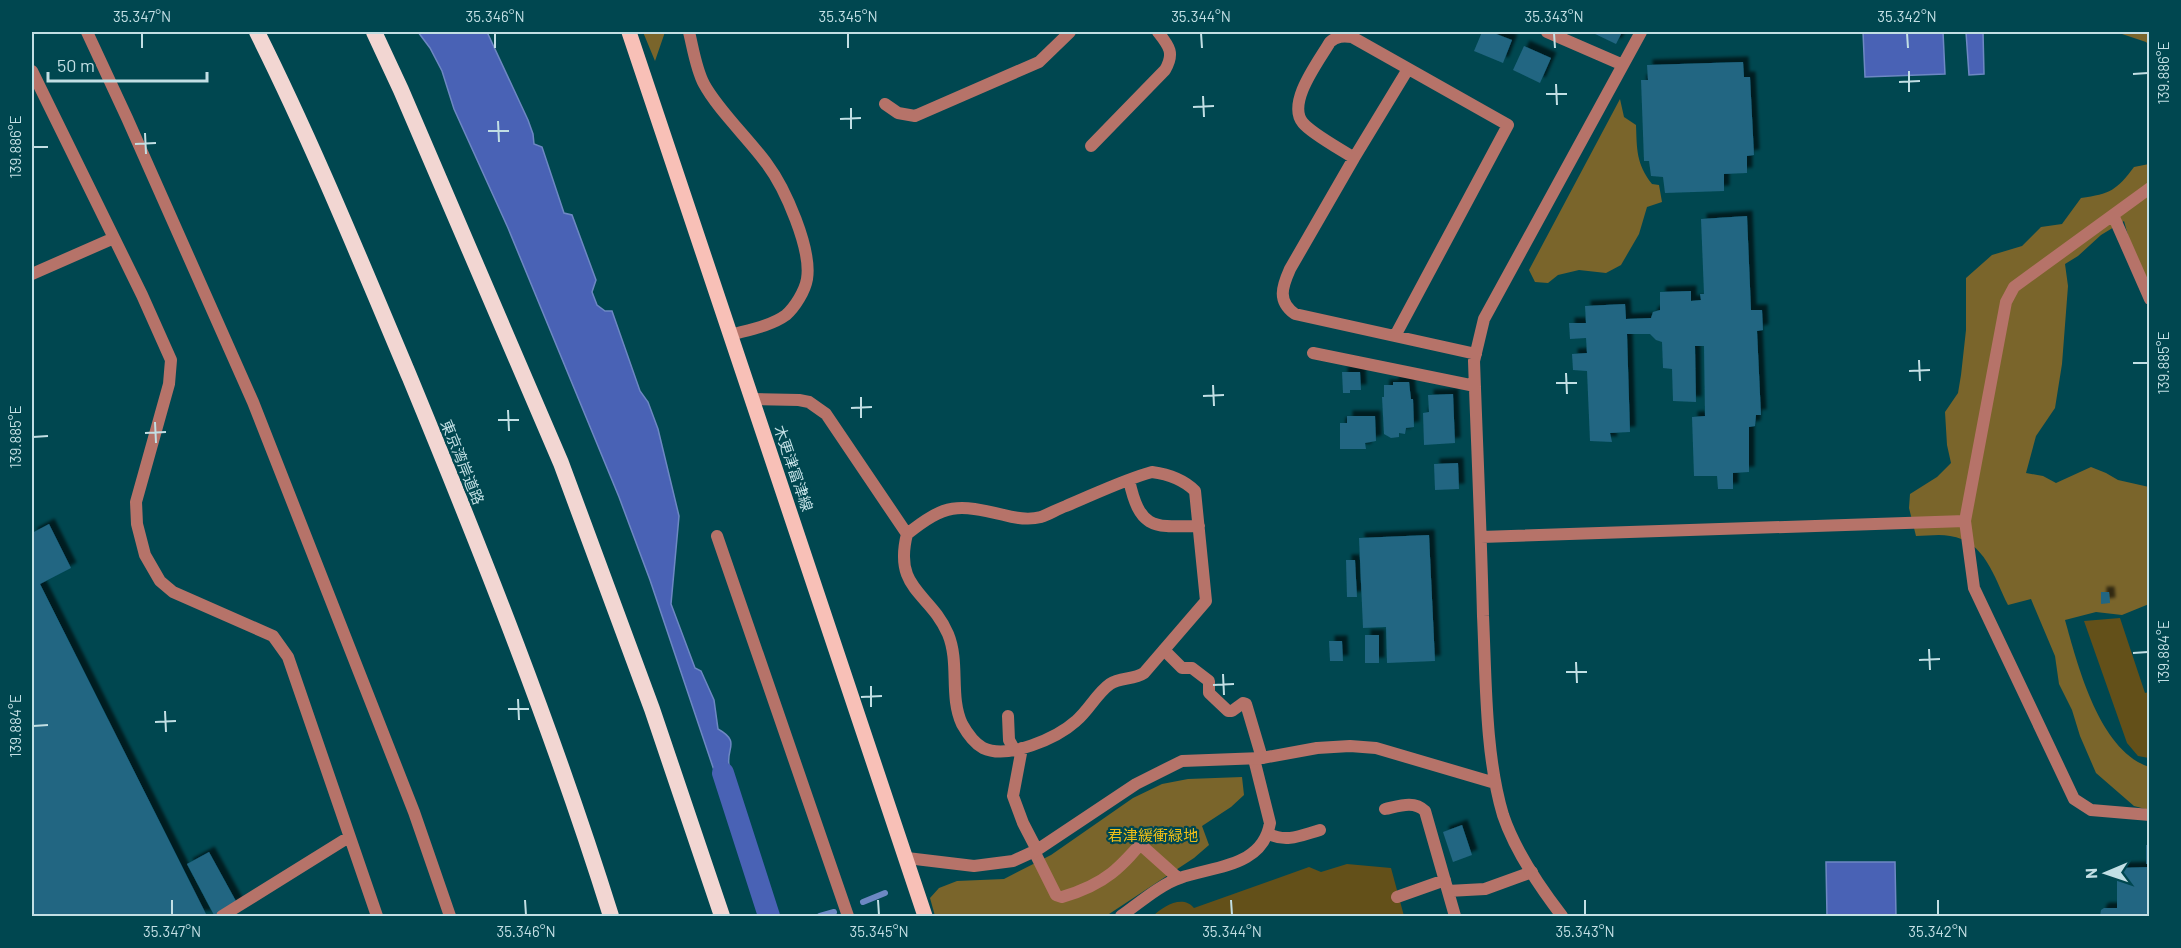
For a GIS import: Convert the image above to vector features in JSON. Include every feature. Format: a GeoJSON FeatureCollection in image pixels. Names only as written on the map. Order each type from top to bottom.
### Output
{"type":"FeatureCollection","features":[{"type":"Feature","properties":{"kind":"highway","name":"東京湾岸道路"},"geometry":{"type":"LineString","coordinates":[[257,32],[346,228],[445,462],[529,681],[611,916]]}},
{"type":"Feature","properties":{"kind":"highway"},"geometry":{"type":"LineString","coordinates":[[374,32],[406,100],[561,463],[652,709],[722,916]]}},
{"type":"Feature","properties":{"kind":"main road","name":"木更津富津線"},"geometry":{"type":"LineString","coordinates":[[629,32],[926,916]]}},
{"type":"Feature","properties":{"kind":"street"},"geometry":{"type":"LineString","coordinates":[[87,32],[253,402],[414,812],[450,916]]}},
{"type":"Feature","properties":{"kind":"street"},"geometry":{"type":"LineString","coordinates":[[689,32],[704,84],[769,166],[794,214],[807,264],[807,280],[798,301],[786,314],[766,324],[730,335]]}},
{"type":"Feature","properties":{"kind":"street"},"geometry":{"type":"LineString","coordinates":[[885,105],[898,113],[915,117],[1039,62],[1070,32]]}},
{"type":"Feature","properties":{"kind":"street"},"geometry":{"type":"LineString","coordinates":[[1091,146],[1165,70],[1171,60],[1170,51],[1158,32]]}},
{"type":"Feature","properties":{"kind":"street"},"geometry":{"type":"LineString","coordinates":[[1547,32],[1623,65]]}},
{"type":"Feature","properties":{"kind":"street"},"geometry":{"type":"LineString","coordinates":[[1562,916],[1519,851],[1504,817],[1495,783],[1486,693],[1474,362],[1484,319],[1641,32]]}},
{"type":"Feature","properties":{"kind":"street"},"geometry":{"type":"LineString","coordinates":[[1354,158],[1304,125],[1298,116],[1299,100],[1303,88],[1330,42],[1336,37],[1352,37],[1508,125],[1395,336]]}},
{"type":"Feature","properties":{"kind":"street"},"geometry":{"type":"LineString","coordinates":[[1408,69],[1290,270],[1282,288],[1282,298],[1287,309],[1295,314],[1476,354]]}},
{"type":"Feature","properties":{"kind":"street"},"geometry":{"type":"LineString","coordinates":[[32,71],[171,360],[169,384],[136,502],[136,524],[145,555],[160,581],[173,592],[273,636],[288,657],[377,916]]}},
{"type":"Feature","properties":{"kind":"street"},"geometry":{"type":"LineString","coordinates":[[2150,188],[2014,287],[2007,302],[1965,521],[1974,588],[2074,799],[2091,810],[2150,815]]}},
{"type":"Feature","properties":{"kind":"street"},"geometry":{"type":"LineString","coordinates":[[2113,215],[2150,299]]}},
{"type":"Feature","properties":{"kind":"street"},"geometry":{"type":"LineString","coordinates":[[32,274],[114,238]]}},
{"type":"Feature","properties":{"kind":"street"},"geometry":{"type":"LineString","coordinates":[[1313,353],[1475,386]]}},
{"type":"Feature","properties":{"kind":"street"},"geometry":{"type":"LineString","coordinates":[[752,399],[809,402],[826,414],[907,534]]}},
{"type":"Feature","properties":{"kind":"street"},"geometry":{"type":"LineString","coordinates":[[1152,472],[1162,473],[1190,485],[1195,491],[1206,601],[1144,673],[1138,677],[1115,681],[1108,685],[1077,721],[1032,747],[999,750],[981,747],[963,725],[956,703],[953,649],[948,634],[942,622],[906,574],[903,559],[907,534],[928,517],[945,509],[975,508],[1012,517],[1040,518],[1129,480],[1152,472]]}},
{"type":"Feature","properties":{"kind":"street"},"geometry":{"type":"LineString","coordinates":[[1129,480],[1133,500],[1149,522],[1163,527],[1199,526]]}},
{"type":"Feature","properties":{"kind":"street"},"geometry":{"type":"LineString","coordinates":[[1481,537],[1965,521]]}},
{"type":"Feature","properties":{"kind":"street"},"geometry":{"type":"LineString","coordinates":[[717,536],[848,916]]}},
{"type":"Feature","properties":{"kind":"street"},"geometry":{"type":"LineString","coordinates":[[1121,916],[1178,878],[1234,864],[1251,855],[1269,834],[1270,823],[1246,704],[1243,703],[1232,711],[1228,711],[1209,693],[1209,681],[1192,668],[1182,668],[1164,650]]}},
{"type":"Feature","properties":{"kind":"street"},"geometry":{"type":"LineString","coordinates":[[1008,716],[1009,740],[1018,749]]}},
{"type":"Feature","properties":{"kind":"street"},"geometry":{"type":"LineString","coordinates":[[907,858],[975,866],[1013,861],[1036,851],[1136,784],[1182,761],[1258,758],[1317,748],[1350,746],[1376,748],[1495,783]]}},
{"type":"Feature","properties":{"kind":"street"},"geometry":{"type":"LineString","coordinates":[[1018,749],[1013,796],[1019,815],[1059,898],[1102,881],[1122,866],[1151,832]]}},
{"type":"Feature","properties":{"kind":"street"},"geometry":{"type":"LineString","coordinates":[[1385,809],[1408,804],[1420,806],[1425,811],[1455,916]]}},
{"type":"Feature","properties":{"kind":"street"},"geometry":{"type":"LineString","coordinates":[[1269,834],[1282,839],[1320,830]]}},
{"type":"Feature","properties":{"kind":"street"},"geometry":{"type":"LineString","coordinates":[[222,916],[350,837]]}},
{"type":"Feature","properties":{"kind":"street"},"geometry":{"type":"LineString","coordinates":[[1140,844],[1178,878]]}},
{"type":"Feature","properties":{"kind":"street"},"geometry":{"type":"LineString","coordinates":[[1397,897],[1446,885],[1485,889],[1532,872]]}},
{"type":"Feature","properties":{"kind":"shaded area"},"geometry":{"type":"Polygon","coordinates":[[[2120,618],[2145,693],[2149,692],[2149,758],[2138,756],[2127,743],[2084,621],[2120,618]]]}},
{"type":"Feature","properties":{"kind":"shaded area"},"geometry":{"type":"Polygon","coordinates":[[[1347,864],[1391,868],[1404,916],[1153,916],[1173,903],[1184,902],[1194,908],[1309,867],[1321,872],[1347,864]]]}},
{"type":"Feature","properties":{"kind":"green space"},"geometry":{"type":"Polygon","coordinates":[[[643,32],[665,32],[655,61],[643,32]]]}},
{"type":"Feature","properties":{"kind":"green space"},"geometry":{"type":"Polygon","coordinates":[[[1998,32],[2149,32],[2149,45],[2119,33],[2005,34],[1998,32]]]}},
{"type":"Feature","properties":{"kind":"green space"},"geometry":{"type":"Polygon","coordinates":[[[1620,99],[1624,117],[1636,125],[1640,163],[1652,184],[1659,185],[1662,202],[1647,207],[1639,234],[1621,265],[1606,273],[1579,270],[1558,275],[1548,283],[1535,282],[1529,270],[1620,99]]]}},
{"type":"Feature","properties":{"kind":"green space"},"geometry":{"type":"Polygon","coordinates":[[[2149,164],[2149,286],[2131,246],[2124,221],[2101,235],[2078,256],[2065,264],[2068,286],[2062,364],[2055,408],[2036,436],[2026,473],[2043,476],[2056,483],[2091,467],[2118,480],[2149,487],[2149,604],[2122,615],[2096,612],[2065,620],[2084,682],[2104,725],[2132,758],[2149,767],[2149,810],[2134,806],[2096,773],[2072,710],[2059,684],[2055,656],[2031,599],[2008,605],[1987,562],[1972,545],[1950,536],[1916,536],[1909,508],[1910,494],[1937,477],[1951,463],[1947,445],[1945,412],[1958,393],[1961,375],[1966,330],[1966,278],[1992,255],[2022,246],[2041,227],[2062,224],[2081,198],[2112,190],[2134,167],[2149,164]]]}},
{"type":"Feature","properties":{"kind":"green space","name":"君津緩衝緑地"},"geometry":{"type":"Polygon","coordinates":[[[1242,777],[1244,795],[1231,807],[1202,826],[1209,845],[1194,858],[1106,916],[935,916],[930,898],[939,888],[957,881],[1004,879],[1051,855],[1133,798],[1162,784],[1188,779],[1242,777]]]}},
{"type":"Feature","properties":{"kind":"water"},"geometry":{"type":"Polygon","coordinates":[[[418,32],[487,32],[528,120],[534,144],[542,147],[564,213],[572,215],[596,280],[592,292],[597,305],[605,311],[612,311],[640,391],[648,402],[658,429],[679,516],[671,604],[695,668],[701,671],[714,700],[718,729],[731,742],[729,765],[739,797],[725,803],[650,580],[619,497],[508,228],[454,109],[442,71],[430,48],[418,32]]]}},
{"type":"Feature","properties":{"kind":"water"},"geometry":{"type":"Polygon","coordinates":[[[1863,32],[1943,32],[1945,74],[1865,77],[1863,32]]]}},
{"type":"Feature","properties":{"kind":"water"},"geometry":{"type":"Polygon","coordinates":[[[1966,32],[1983,32],[1984,74],[1969,75],[1966,32]]]}},
{"type":"Feature","properties":{"kind":"water"},"geometry":{"type":"Polygon","coordinates":[[[1826,862],[1895,862],[1896,916],[1827,916],[1826,862]]]}},
{"type":"Feature","properties":{"kind":"building"},"geometry":{"type":"Polygon","coordinates":[[[1482,32],[1491,32],[1512,40],[1503,63],[1474,51],[1482,32]]]}},
{"type":"Feature","properties":{"kind":"building"},"geometry":{"type":"Polygon","coordinates":[[[1591,32],[1622,32],[1616,44],[1591,32]]]}},
{"type":"Feature","properties":{"kind":"building"},"geometry":{"type":"Polygon","coordinates":[[[1524,46],[1551,58],[1540,83],[1513,70],[1524,46]]]}},
{"type":"Feature","properties":{"kind":"building"},"geometry":{"type":"Polygon","coordinates":[[[1743,62],[1744,77],[1750,77],[1754,155],[1747,156],[1747,173],[1724,174],[1724,191],[1665,193],[1663,177],[1651,176],[1649,161],[1644,161],[1641,80],[1648,80],[1647,65],[1743,62]]]}},
{"type":"Feature","properties":{"kind":"building"},"geometry":{"type":"Polygon","coordinates":[[[1747,216],[1751,310],[1762,310],[1763,330],[1757,331],[1761,415],[1756,415],[1755,426],[1749,427],[1749,472],[1733,473],[1733,489],[1718,489],[1717,476],[1694,476],[1692,417],[1705,416],[1704,346],[1695,346],[1696,402],[1673,401],[1672,369],[1663,368],[1662,342],[1650,334],[1627,334],[1630,432],[1610,433],[1612,442],[1590,441],[1587,371],[1573,370],[1572,354],[1587,353],[1586,338],[1570,339],[1569,323],[1586,323],[1585,306],[1625,304],[1626,319],[1651,318],[1653,312],[1660,310],[1660,292],[1691,291],[1691,301],[1701,300],[1700,294],[1704,294],[1701,219],[1747,216]]]}},
{"type":"Feature","properties":{"kind":"building"},"geometry":{"type":"Polygon","coordinates":[[[1342,372],[1360,372],[1361,390],[1350,390],[1350,393],[1343,393],[1342,372]]]}},
{"type":"Feature","properties":{"kind":"building"},"geometry":{"type":"Polygon","coordinates":[[[1393,382],[1409,382],[1411,399],[1413,399],[1414,427],[1406,428],[1405,434],[1399,433],[1399,437],[1391,438],[1384,434],[1382,397],[1384,397],[1384,385],[1393,385],[1393,382]]]}},
{"type":"Feature","properties":{"kind":"building"},"geometry":{"type":"Polygon","coordinates":[[[1453,394],[1455,443],[1424,445],[1423,413],[1429,412],[1428,395],[1453,394]]]}},
{"type":"Feature","properties":{"kind":"building"},"geometry":{"type":"Polygon","coordinates":[[[1347,416],[1375,416],[1376,441],[1365,443],[1366,449],[1340,449],[1340,423],[1347,423],[1347,416]]]}},
{"type":"Feature","properties":{"kind":"building"},"geometry":{"type":"Polygon","coordinates":[[[1458,463],[1459,489],[1435,490],[1434,464],[1458,463]]]}},
{"type":"Feature","properties":{"kind":"building"},"geometry":{"type":"Polygon","coordinates":[[[49,524],[71,568],[40,584],[207,916],[32,916],[32,533],[49,524]]]}},
{"type":"Feature","properties":{"kind":"building"},"geometry":{"type":"Polygon","coordinates":[[[1429,535],[1435,661],[1387,663],[1386,627],[1363,628],[1359,538],[1429,535]]]}},
{"type":"Feature","properties":{"kind":"building"},"geometry":{"type":"Polygon","coordinates":[[[1346,560],[1355,560],[1357,597],[1347,597],[1346,560]]]}},
{"type":"Feature","properties":{"kind":"building"},"geometry":{"type":"Polygon","coordinates":[[[2101,592],[2109,592],[2110,603],[2101,604],[2101,592]]]}},
{"type":"Feature","properties":{"kind":"building"},"geometry":{"type":"Polygon","coordinates":[[[1365,635],[1379,635],[1379,663],[1365,663],[1365,635]]]}},
{"type":"Feature","properties":{"kind":"building"},"geometry":{"type":"Polygon","coordinates":[[[1329,641],[1342,641],[1343,661],[1330,661],[1329,641]]]}},
{"type":"Feature","properties":{"kind":"building"},"geometry":{"type":"Polygon","coordinates":[[[1462,825],[1472,855],[1453,862],[1443,832],[1462,825]]]}},
{"type":"Feature","properties":{"kind":"building"},"geometry":{"type":"Polygon","coordinates":[[[2146,845],[2150,845],[2150,864],[2146,864],[2146,845]]]}},
{"type":"Feature","properties":{"kind":"building"},"geometry":{"type":"Polygon","coordinates":[[[209,852],[237,903],[214,915],[187,864],[209,852]]]}},
{"type":"Feature","properties":{"kind":"building"},"geometry":{"type":"Polygon","coordinates":[[[2150,867],[2150,916],[2100,916],[2104,908],[2117,908],[2117,868],[2150,867]]]}},
{"type":"Feature","properties":{"kind":"waterway"},"geometry":{"type":"LineString","coordinates":[[723,773],[769,916]]}},
{"type":"Feature","properties":{"kind":"waterway"},"geometry":{"type":"LineString","coordinates":[[863,902],[885,893]]}},
{"type":"Feature","properties":{"kind":"waterway"},"geometry":{"type":"LineString","coordinates":[[820,916],[834,912]]}}]}
